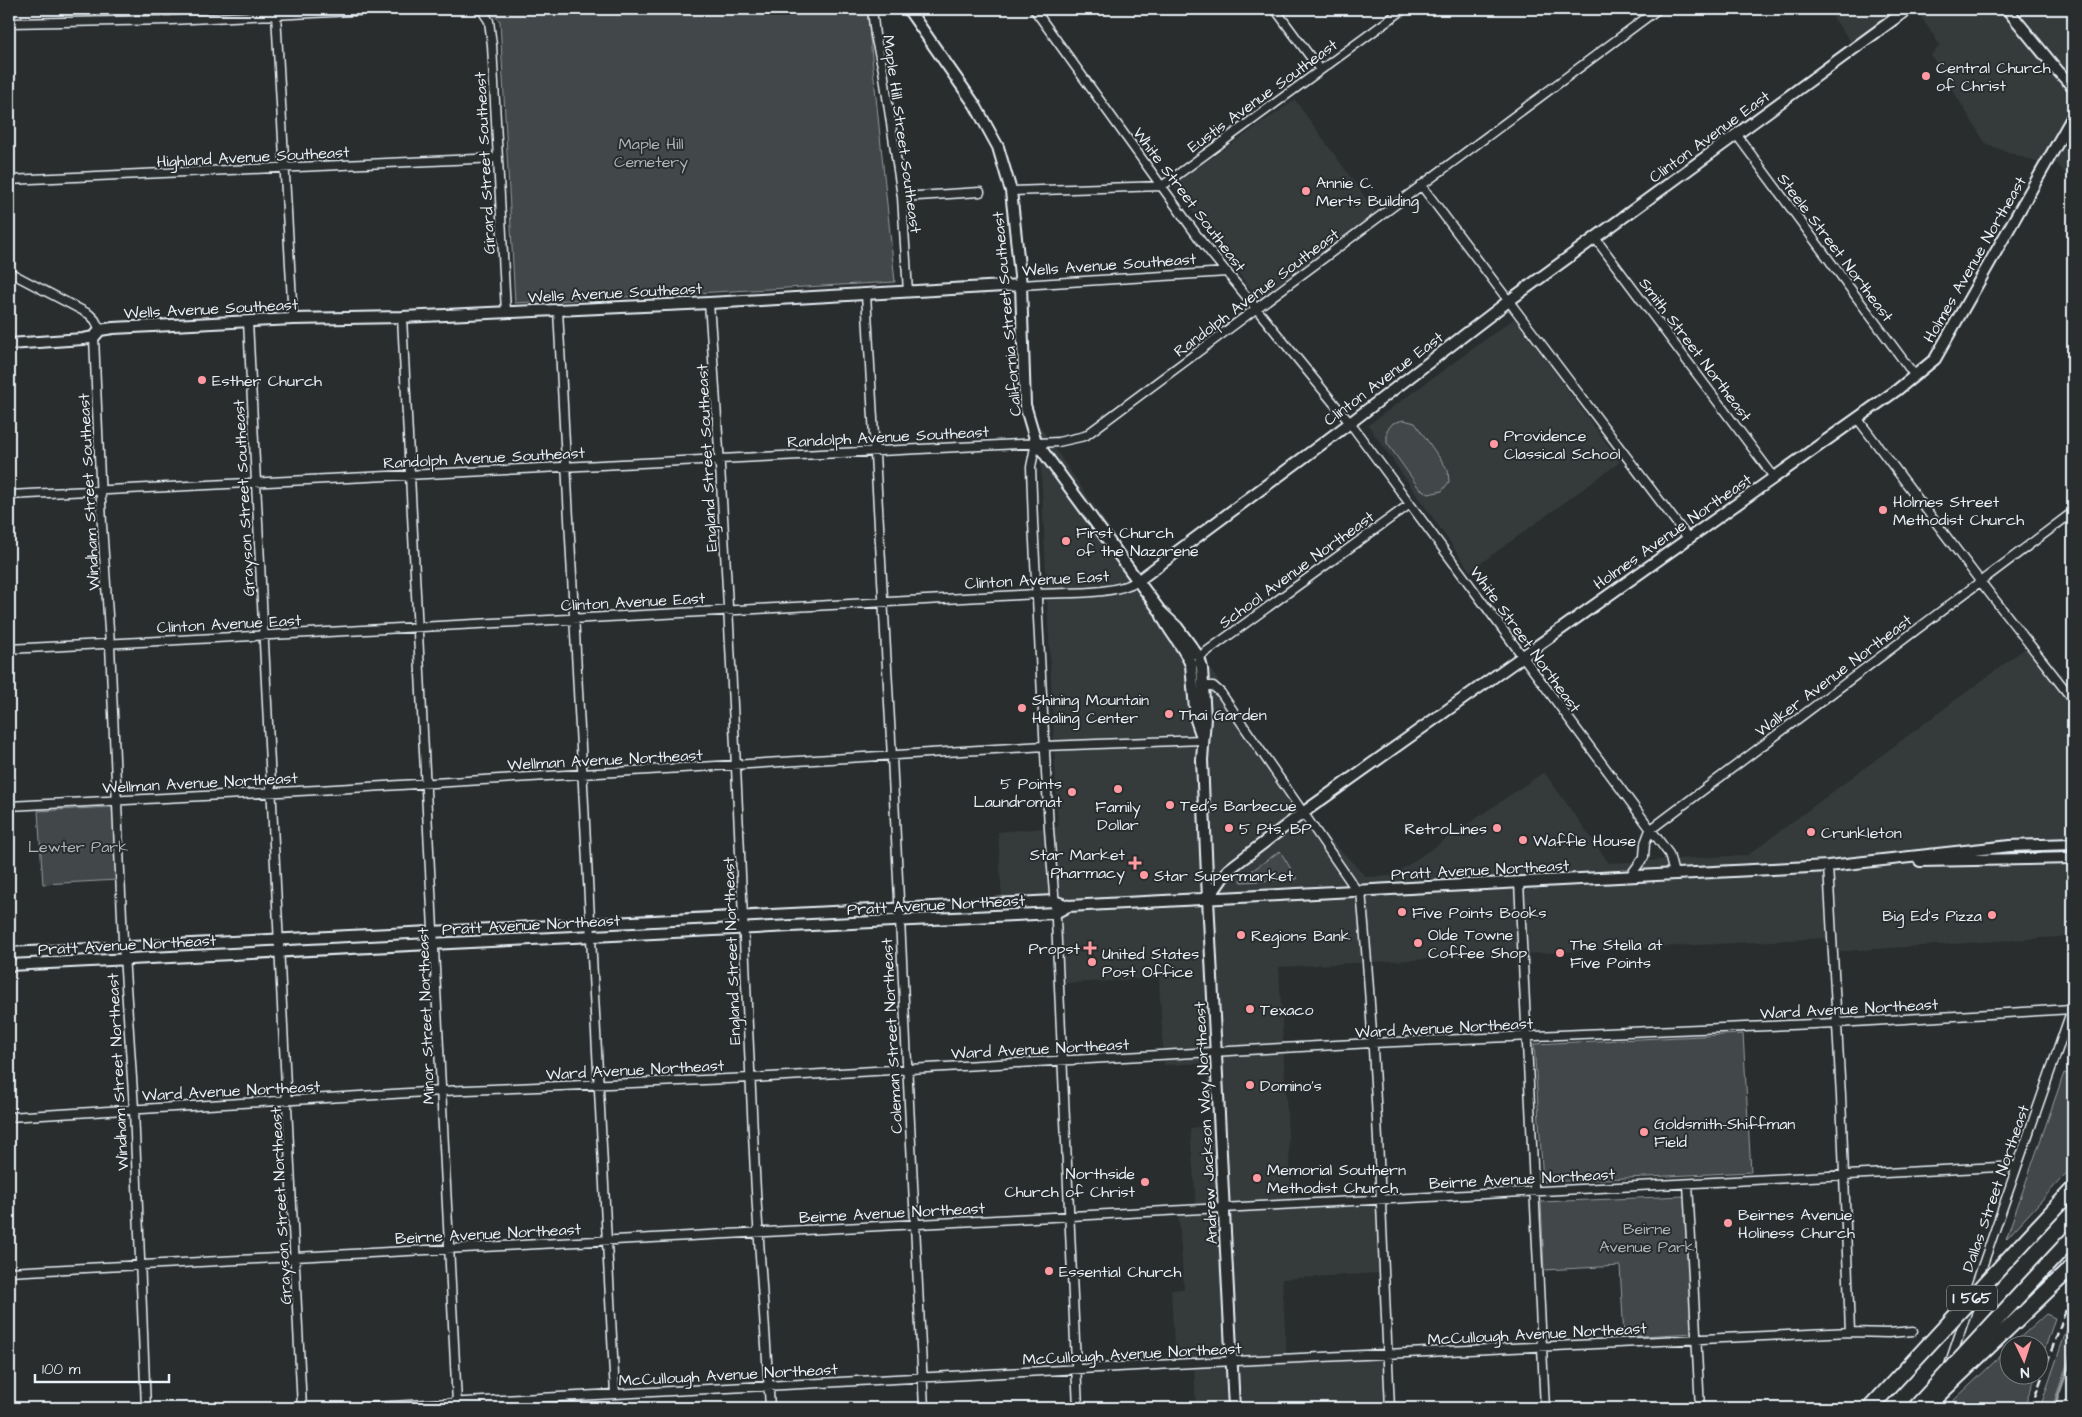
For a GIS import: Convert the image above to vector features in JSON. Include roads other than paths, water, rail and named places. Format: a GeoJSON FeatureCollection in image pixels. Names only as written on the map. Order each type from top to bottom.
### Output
{"type":"FeatureCollection","features":[{"type":"Feature","properties":{"kind":"highway","name":"I 565"},"geometry":{"type":"LineString","coordinates":[[1870,1408],[2073,1189]]}},
{"type":"Feature","properties":{"kind":"highway","name":"I 565"},"geometry":{"type":"LineString","coordinates":[[1915,1408],[2073,1237]]}},
{"type":"Feature","properties":{"kind":"highway"},"geometry":{"type":"LineString","coordinates":[[1924,1408],[2073,1266]]}},
{"type":"Feature","properties":{"kind":"street"},"geometry":{"type":"LineString","coordinates":[[9,23],[171,20],[393,9]]}},
{"type":"Feature","properties":{"kind":"street","name":"Maple Hill Street Southeast"},"geometry":{"type":"LineString","coordinates":[[872,9],[902,197],[908,292]]}},
{"type":"Feature","properties":{"kind":"street","name":"California Street Southeast"},"geometry":{"type":"LineString","coordinates":[[908,9],[975,105],[998,147],[1011,191],[1021,285],[1025,405],[1036,442],[1139,580]]}},
{"type":"Feature","properties":{"kind":"street","name":"White Street Southeast"},"geometry":{"type":"LineString","coordinates":[[1034,9],[1202,241],[1350,423]]}},
{"type":"Feature","properties":{"kind":"street"},"geometry":{"type":"LineString","coordinates":[[1276,9],[1320,70]]}},
{"type":"Feature","properties":{"kind":"street","name":"Eustis Avenue Southeast"},"geometry":{"type":"LineString","coordinates":[[1162,186],[1404,9]]}},
{"type":"Feature","properties":{"kind":"street","name":"Randolph Avenue Southeast"},"geometry":{"type":"LineString","coordinates":[[9,495],[1058,442],[1085,436],[1658,9]]}},
{"type":"Feature","properties":{"kind":"street","name":"Clinton Avenue East"},"geometry":{"type":"LineString","coordinates":[[9,650],[1113,590],[1127,587],[1350,423],[1510,300],[1908,9]]}},
{"type":"Feature","properties":{"kind":"street"},"geometry":{"type":"LineString","coordinates":[[2007,9],[2073,87]]}},
{"type":"Feature","properties":{"kind":"street","name":"Girard Street Southeast"},"geometry":{"type":"LineString","coordinates":[[483,12],[489,21],[492,45],[506,312]]}},
{"type":"Feature","properties":{"kind":"street"},"geometry":{"type":"LineString","coordinates":[[276,14],[293,319]]}},
{"type":"Feature","properties":{"kind":"street","name":"Holmes Avenue Northeast"},"geometry":{"type":"LineString","coordinates":[[1208,899],[1228,870],[1304,812],[1857,418],[1935,359],[2073,116]]}},
{"type":"Feature","properties":{"kind":"street","name":"Steele Street Northeast"},"geometry":{"type":"LineString","coordinates":[[1736,134],[1915,376]]}},
{"type":"Feature","properties":{"kind":"street","name":"Highland Avenue Southeast"},"geometry":{"type":"LineString","coordinates":[[9,180],[498,158]]}},
{"type":"Feature","properties":{"kind":"street"},"geometry":{"type":"LineString","coordinates":[[1421,185],[1510,300],[1688,538]]}},
{"type":"Feature","properties":{"kind":"street"},"geometry":{"type":"LineString","coordinates":[[1011,191],[1162,186]]}},
{"type":"Feature","properties":{"kind":"street"},"geometry":{"type":"LineString","coordinates":[[902,197],[980,192]]}},
{"type":"Feature","properties":{"kind":"street","name":"Smith Street Northeast"},"geometry":{"type":"LineString","coordinates":[[1596,238],[1774,476]]}},
{"type":"Feature","properties":{"kind":"street"},"geometry":{"type":"LineString","coordinates":[[9,272],[89,314],[95,320],[97,333]]}},
{"type":"Feature","properties":{"kind":"street","name":"Wells Avenue Southeast"},"geometry":{"type":"LineString","coordinates":[[9,344],[97,333],[248,321],[709,303],[1227,272]]}},
{"type":"Feature","properties":{"kind":"street","name":"Coleman Street Northeast"},"geometry":{"type":"LineString","coordinates":[[866,294],[892,757],[924,1408]]}},
{"type":"Feature","properties":{"kind":"street","name":"England Street Southeast"},"geometry":{"type":"LineString","coordinates":[[709,303],[721,458],[728,611]]}},
{"type":"Feature","properties":{"kind":"street"},"geometry":{"type":"LineString","coordinates":[[558,310],[614,1394]]}},
{"type":"Feature","properties":{"kind":"street","name":"Minor Street Northeast"},"geometry":{"type":"LineString","coordinates":[[402,316],[436,945],[450,1249],[453,1405]]}},
{"type":"Feature","properties":{"kind":"street","name":"Grayson Street Southeast"},"geometry":{"type":"LineString","coordinates":[[248,321],[271,793]]}},
{"type":"Feature","properties":{"kind":"street","name":"Windham Street Southeast"},"geometry":{"type":"LineString","coordinates":[[97,333],[100,490],[110,644]]}},
{"type":"Feature","properties":{"kind":"street"},"geometry":{"type":"LineString","coordinates":[[1857,418],[1980,581],[2072,695]]}},
{"type":"Feature","properties":{"kind":"street","name":"White Street Northeast"},"geometry":{"type":"LineString","coordinates":[[1350,423],[1669,854],[1674,874]]}},
{"type":"Feature","properties":{"kind":"street"},"geometry":{"type":"LineString","coordinates":[[1036,442],[1031,467],[1033,522],[1055,913],[1078,1408]]}},
{"type":"Feature","properties":{"kind":"street","name":"School Avenue Northeast"},"geometry":{"type":"LineString","coordinates":[[1199,657],[1410,504]]}},
{"type":"Feature","properties":{"kind":"street","name":"Walker Avenue Northeast"},"geometry":{"type":"LineString","coordinates":[[1650,830],[2073,512]]}},
{"type":"Feature","properties":{"kind":"street"},"geometry":{"type":"LineString","coordinates":[[1139,580],[1160,610],[1177,627],[1199,657]]}},
{"type":"Feature","properties":{"kind":"street"},"geometry":{"type":"LineString","coordinates":[[1160,610],[1169,630],[1192,665],[1196,720],[1202,740]]}},
{"type":"Feature","properties":{"kind":"street","name":"England Street Northeast"},"geometry":{"type":"LineString","coordinates":[[728,611],[741,844],[742,916],[770,1408]]}},
{"type":"Feature","properties":{"kind":"street","name":"Windham Street Northeast"},"geometry":{"type":"LineString","coordinates":[[110,644],[124,958],[134,1109],[146,1408]]}},
{"type":"Feature","properties":{"kind":"street","name":"Andrew Jackson Way Northeast"},"geometry":{"type":"LineString","coordinates":[[1199,657],[1204,686],[1205,718],[1202,740],[1208,899],[1234,1408]]}},
{"type":"Feature","properties":{"kind":"street"},"geometry":{"type":"LineString","coordinates":[[1204,686],[1213,686],[1221,693],[1359,891],[1368,968],[1390,1408]]}},
{"type":"Feature","properties":{"kind":"street","name":"Wellman Avenue Northeast"},"geometry":{"type":"LineString","coordinates":[[9,806],[271,793],[427,782],[892,757],[1045,746],[1202,740]]}},
{"type":"Feature","properties":{"kind":"street","name":"Grayson Street Northeast"},"geometry":{"type":"LineString","coordinates":[[271,793],[289,1100],[302,1408]]}},
{"type":"Feature","properties":{"kind":"street"},"geometry":{"type":"LineString","coordinates":[[1630,876],[1644,857],[1645,842],[1650,830]]}},
{"type":"Feature","properties":{"kind":"street","name":"Pratt Avenue Northeast"},"geometry":{"type":"LineString","coordinates":[[1068,906],[1828,866],[2018,846],[2073,844]]}},
{"type":"Feature","properties":{"kind":"street","name":"Pratt Avenue Northeast"},"geometry":{"type":"LineString","coordinates":[[1894,860],[1943,862],[2073,858]]}},
{"type":"Feature","properties":{"kind":"street"},"geometry":{"type":"LineString","coordinates":[[1828,866],[1837,1023],[1850,1332]]}},
{"type":"Feature","properties":{"kind":"street"},"geometry":{"type":"LineString","coordinates":[[1519,882],[1545,1408]]}},
{"type":"Feature","properties":{"kind":"street"},"geometry":{"type":"LineString","coordinates":[[1054,901],[1068,906]]}},
{"type":"Feature","properties":{"kind":"street","name":"Pratt Avenue Northeast"},"geometry":{"type":"LineString","coordinates":[[9,954],[1054,901]]}},
{"type":"Feature","properties":{"kind":"street"},"geometry":{"type":"LineString","coordinates":[[1055,913],[1068,906]]}},
{"type":"Feature","properties":{"kind":"street","name":"Pratt Avenue Northeast"},"geometry":{"type":"LineString","coordinates":[[9,965],[1055,913]]}},
{"type":"Feature","properties":{"kind":"street","name":"Ward Avenue Northeast"},"geometry":{"type":"LineString","coordinates":[[9,1117],[442,1091],[751,1078],[1372,1044],[1837,1023],[2073,1008]]}},
{"type":"Feature","properties":{"kind":"street","name":"Dallas Street Northeast"},"geometry":{"type":"LineString","coordinates":[[1934,1408],[2073,1008]]}},
{"type":"Feature","properties":{"kind":"street","name":"Beirne Avenue Northeast"},"geometry":{"type":"LineString","coordinates":[[9,1272],[2017,1166]]}},
{"type":"Feature","properties":{"kind":"street"},"geometry":{"type":"LineString","coordinates":[[1688,1184],[1700,1408]]}},
{"type":"Feature","properties":{"kind":"street","name":"McCullough Avenue Northeast"},"geometry":{"type":"LineString","coordinates":[[353,1408],[453,1405],[614,1394],[1232,1361],[1850,1332],[1888,1333],[1913,1331]]}},
{"type":"Feature","properties":{"kind":"waterway"},"geometry":{"type":"LineString","coordinates":[[2054,1408],[2073,1354]]}},
{"type":"Feature","properties":{"kind":"railway"},"geometry":{"type":"LineString","coordinates":[[2031,1408],[2073,1290]]}},
{"type":"Feature","properties":{"kind":"place","name":"Central Church of Christ"},"geometry":{"type":"Point","coordinates":[1926,76]}},
{"type":"Feature","properties":{"kind":"place","name":"Annie C. Merts Building"},"geometry":{"type":"Point","coordinates":[1306,191]}},
{"type":"Feature","properties":{"kind":"place","name":"Esther Church"},"geometry":{"type":"Point","coordinates":[202,380]}},
{"type":"Feature","properties":{"kind":"place","name":"Providence Classical School"},"geometry":{"type":"Point","coordinates":[1494,444]}},
{"type":"Feature","properties":{"kind":"place","name":"Holmes Street Methodist Church"},"geometry":{"type":"Point","coordinates":[1883,510]}},
{"type":"Feature","properties":{"kind":"place","name":"First Church of the Nazarene"},"geometry":{"type":"Point","coordinates":[1066,541]}},
{"type":"Feature","properties":{"kind":"place","name":"Shining Mountain Healing Center"},"geometry":{"type":"Point","coordinates":[1022,708]}},
{"type":"Feature","properties":{"kind":"place","name":"Thai Garden"},"geometry":{"type":"Point","coordinates":[1169,714]}},
{"type":"Feature","properties":{"kind":"place","name":"Family Dollar"},"geometry":{"type":"Point","coordinates":[1118,789]}},
{"type":"Feature","properties":{"kind":"place","name":"5 Points Laundromat"},"geometry":{"type":"Point","coordinates":[1072,792]}},
{"type":"Feature","properties":{"kind":"place","name":"Ted's Barbecue"},"geometry":{"type":"Point","coordinates":[1170,805]}},
{"type":"Feature","properties":{"kind":"place","name":"5 Pts. BP"},"geometry":{"type":"Point","coordinates":[1229,828]}},
{"type":"Feature","properties":{"kind":"place","name":"RetroLines"},"geometry":{"type":"Point","coordinates":[1497,828]}},
{"type":"Feature","properties":{"kind":"place","name":"Crunkleton"},"geometry":{"type":"Point","coordinates":[1811,832]}},
{"type":"Feature","properties":{"kind":"place","name":"Waffle House"},"geometry":{"type":"Point","coordinates":[1523,840]}},
{"type":"Feature","properties":{"kind":"place","name":"Star Market Pharmacy"},"geometry":{"type":"Point","coordinates":[1135,863]}},
{"type":"Feature","properties":{"kind":"place","name":"Star Supermarket"},"geometry":{"type":"Point","coordinates":[1144,875]}},
{"type":"Feature","properties":{"kind":"place","name":"Five Points Books"},"geometry":{"type":"Point","coordinates":[1402,912]}},
{"type":"Feature","properties":{"kind":"place","name":"Big Ed's Pizza"},"geometry":{"type":"Point","coordinates":[1992,915]}},
{"type":"Feature","properties":{"kind":"place","name":"Regions Bank"},"geometry":{"type":"Point","coordinates":[1241,935]}},
{"type":"Feature","properties":{"kind":"place","name":"Olde Towne Coffee Shop"},"geometry":{"type":"Point","coordinates":[1418,943]}},
{"type":"Feature","properties":{"kind":"place","name":"Propst"},"geometry":{"type":"Point","coordinates":[1090,948]}},
{"type":"Feature","properties":{"kind":"place","name":"The Stella at Five Points"},"geometry":{"type":"Point","coordinates":[1560,953]}},
{"type":"Feature","properties":{"kind":"place","name":"United States Post Office"},"geometry":{"type":"Point","coordinates":[1092,962]}},
{"type":"Feature","properties":{"kind":"place","name":"Texaco"},"geometry":{"type":"Point","coordinates":[1250,1009]}},
{"type":"Feature","properties":{"kind":"place","name":"Domino's"},"geometry":{"type":"Point","coordinates":[1250,1085]}},
{"type":"Feature","properties":{"kind":"place","name":"Goldsmith-Shiffman Field"},"geometry":{"type":"Point","coordinates":[1644,1132]}},
{"type":"Feature","properties":{"kind":"place","name":"Memorial Southern Methodist Church"},"geometry":{"type":"Point","coordinates":[1257,1178]}},
{"type":"Feature","properties":{"kind":"place","name":"Northside Church of Christ"},"geometry":{"type":"Point","coordinates":[1145,1182]}},
{"type":"Feature","properties":{"kind":"place","name":"Beirnes Avenue Holiness Church"},"geometry":{"type":"Point","coordinates":[1728,1223]}},
{"type":"Feature","properties":{"kind":"place","name":"Essential Church"},"geometry":{"type":"Point","coordinates":[1049,1271]}},
{"type":"Feature","properties":{"kind":"park label","name":"Maple Hill Cemetery"},"geometry":{"type":"Point","coordinates":[651,152]}},
{"type":"Feature","properties":{"kind":"park label","name":"Lewter Park"},"geometry":{"type":"Point","coordinates":[78,846]}},
{"type":"Feature","properties":{"kind":"park label","name":"Beirne Avenue Park"},"geometry":{"type":"Point","coordinates":[1647,1237]}}]}
